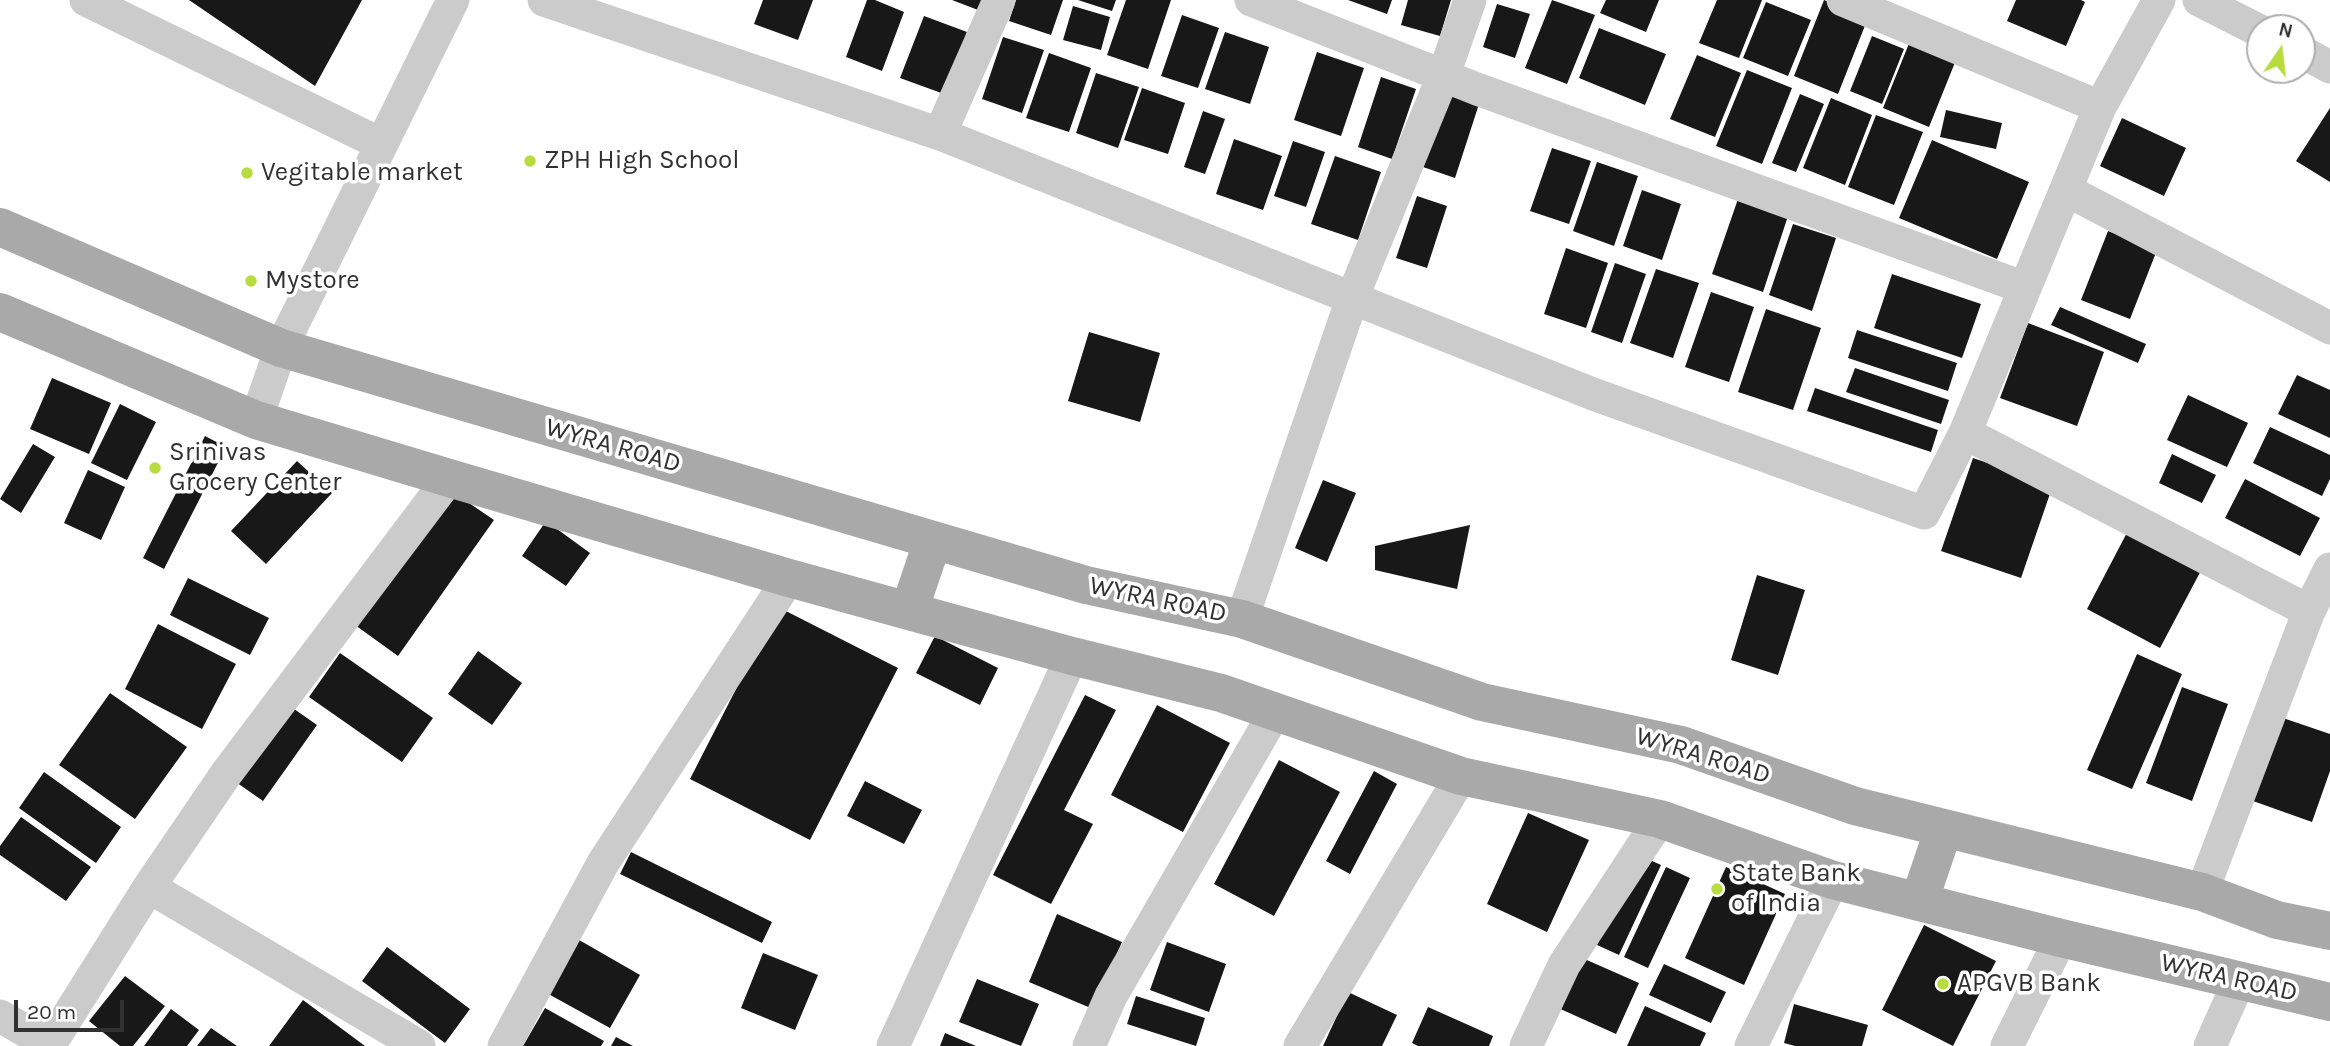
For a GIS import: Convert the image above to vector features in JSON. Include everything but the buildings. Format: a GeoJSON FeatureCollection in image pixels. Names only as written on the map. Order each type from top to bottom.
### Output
{"type":"FeatureCollection","features":[{"type":"Feature","properties":{"kind":"main road","name":"WYRA ROAD"},"geometry":{"type":"LineString","coordinates":[[0,228],[281,348],[1086,585],[1242,619],[1482,702],[1681,745],[1855,806],[2202,892],[2277,920],[2330,931]]}},
{"type":"Feature","properties":{"kind":"main road","name":"WYRA ROAD"},"geometry":{"type":"LineString","coordinates":[[0,312],[256,420],[449,478],[789,578],[1072,656],[1221,693],[1461,776],[1660,819],[1833,880],[2330,1002]]}},
{"type":"Feature","properties":{"kind":"main road"},"geometry":{"type":"LineString","coordinates":[[909,611],[933,540]]}},
{"type":"Feature","properties":{"kind":"main road"},"geometry":{"type":"LineString","coordinates":[[1919,902],[1944,828]]}},
{"type":"Feature","properties":{"kind":"street"},"geometry":{"type":"LineString","coordinates":[[86,0],[381,145]]}},
{"type":"Feature","properties":{"kind":"street"},"geometry":{"type":"LineString","coordinates":[[256,420],[281,348],[453,0]]}},
{"type":"Feature","properties":{"kind":"street"},"geometry":{"type":"LineString","coordinates":[[544,0],[940,134],[1353,296],[1593,394],[1924,513],[1965,433],[2100,107],[2159,0]]}},
{"type":"Feature","properties":{"kind":"street"},"geometry":{"type":"LineString","coordinates":[[940,134],[999,0]]}},
{"type":"Feature","properties":{"kind":"street"},"geometry":{"type":"LineString","coordinates":[[1251,0],[1477,89],[2025,288]]}},
{"type":"Feature","properties":{"kind":"street"},"geometry":{"type":"LineString","coordinates":[[1242,619],[1353,296],[1444,75],[1470,0]]}},
{"type":"Feature","properties":{"kind":"street"},"geometry":{"type":"LineString","coordinates":[[1843,0],[1876,6],[2100,107]]}},
{"type":"Feature","properties":{"kind":"street"},"geometry":{"type":"LineString","coordinates":[[2199,0],[2246,24]]}},
{"type":"Feature","properties":{"kind":"street"},"geometry":{"type":"LineString","coordinates":[[2066,190],[2330,328]]}},
{"type":"Feature","properties":{"kind":"street"},"geometry":{"type":"LineString","coordinates":[[1965,433],[2309,611]]}},
{"type":"Feature","properties":{"kind":"street"},"geometry":{"type":"LineString","coordinates":[[0,1016],[49,1045],[149,887],[226,774],[449,478]]}},
{"type":"Feature","properties":{"kind":"street"},"geometry":{"type":"LineString","coordinates":[[2202,892],[2309,611],[2330,569]]}},
{"type":"Feature","properties":{"kind":"street"},"geometry":{"type":"LineString","coordinates":[[504,1046],[603,863],[789,578]]}},
{"type":"Feature","properties":{"kind":"street"},"geometry":{"type":"LineString","coordinates":[[893,1046],[1072,656]]}},
{"type":"Feature","properties":{"kind":"street"},"geometry":{"type":"LineString","coordinates":[[1089,1046],[1111,996],[1275,712]]}},
{"type":"Feature","properties":{"kind":"street"},"geometry":{"type":"LineString","coordinates":[[1300,1046],[1461,776]]}},
{"type":"Feature","properties":{"kind":"street"},"geometry":{"type":"LineString","coordinates":[[1526,1046],[1564,965],[1660,819]]}},
{"type":"Feature","properties":{"kind":"street"},"geometry":{"type":"LineString","coordinates":[[1751,1046],[1833,880]]}},
{"type":"Feature","properties":{"kind":"street"},"geometry":{"type":"LineString","coordinates":[[149,887],[419,1046]]}},
{"type":"Feature","properties":{"kind":"street"},"geometry":{"type":"LineString","coordinates":[[2007,1046],[2061,938]]}},
{"type":"Feature","properties":{"kind":"street"},"geometry":{"type":"LineString","coordinates":[[2210,1046],[2240,979]]}},
{"type":"Feature","properties":{"kind":"place","name":"ZPH High School"},"geometry":{"type":"Point","coordinates":[530,161]}},
{"type":"Feature","properties":{"kind":"place","name":"Vegitable market"},"geometry":{"type":"Point","coordinates":[247,173]}},
{"type":"Feature","properties":{"kind":"place","name":"Mystore"},"geometry":{"type":"Point","coordinates":[251,281]}},
{"type":"Feature","properties":{"kind":"place","name":"Srinivas Grocery Center"},"geometry":{"type":"Point","coordinates":[155,468]}},
{"type":"Feature","properties":{"kind":"place","name":"State Bank of India"},"geometry":{"type":"Point","coordinates":[1717,889]}},
{"type":"Feature","properties":{"kind":"place","name":"APGVB Bank"},"geometry":{"type":"Point","coordinates":[1943,984]}}]}
